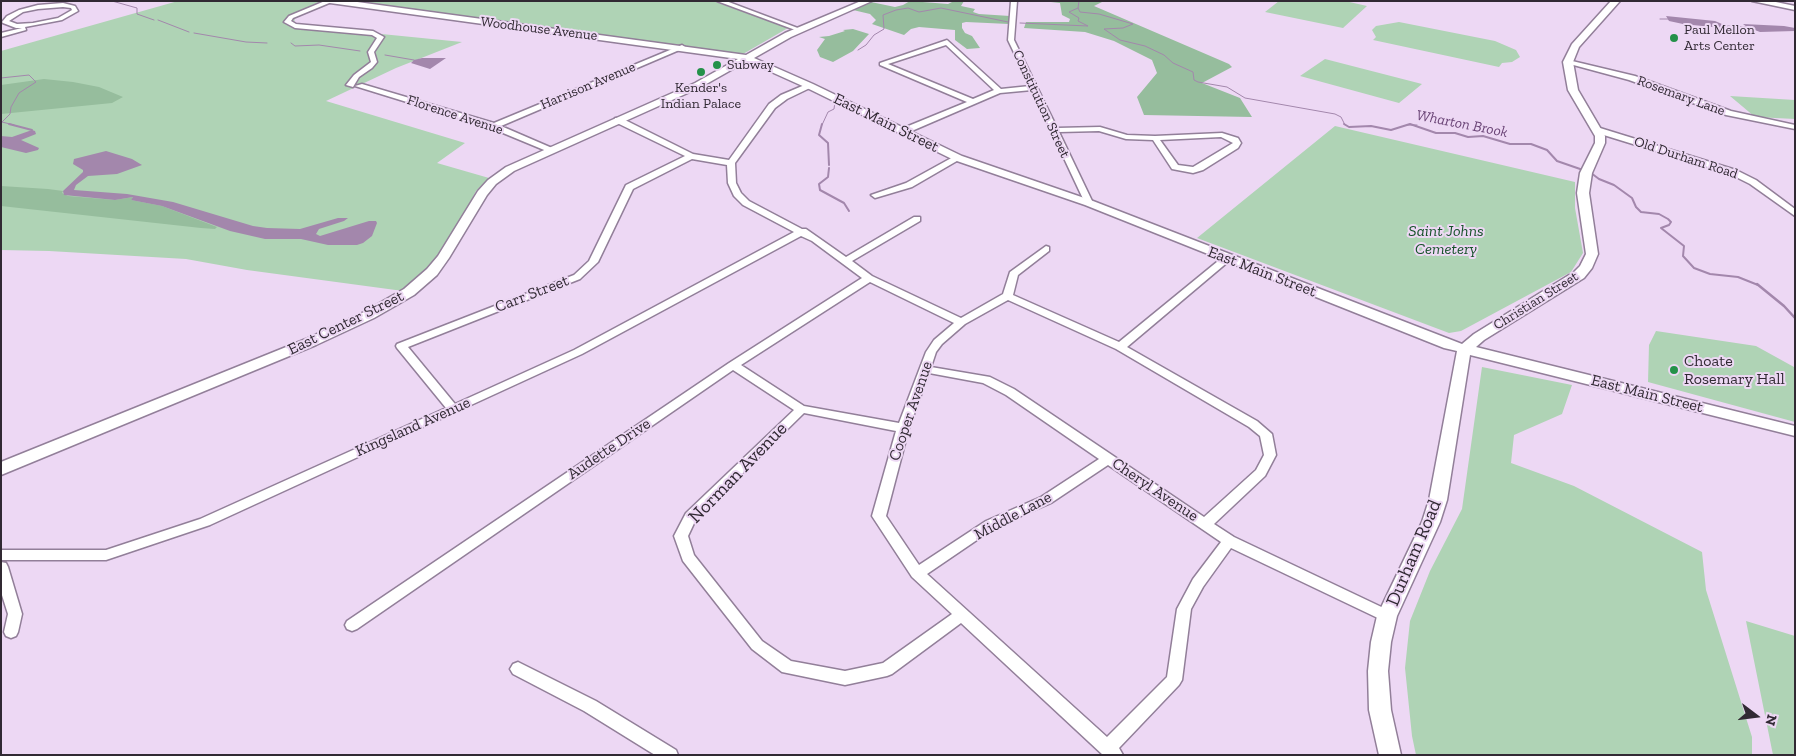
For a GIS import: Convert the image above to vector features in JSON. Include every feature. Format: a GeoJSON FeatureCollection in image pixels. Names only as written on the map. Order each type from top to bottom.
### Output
{"type":"FeatureCollection","features":[{"type":"Feature","properties":{"kind":"main road","name":"Woodhouse Avenue"},"geometry":{"type":"LineString","coordinates":[[330,1],[682,47],[748,58]]}},
{"type":"Feature","properties":{"kind":"main road","name":"East Center Street"},"geometry":{"type":"LineString","coordinates":[[1,469],[311,342],[389,304],[409,292],[432,272],[443,258],[477,200],[492,182],[519,164],[703,82],[800,30],[868,1]]}},
{"type":"Feature","properties":{"kind":"main road"},"geometry":{"type":"LineString","coordinates":[[1597,130],[1573,90],[1568,62],[1575,46],[1616,1]]}},
{"type":"Feature","properties":{"kind":"main road"},"geometry":{"type":"LineString","coordinates":[[1756,1],[1795,8]]}},
{"type":"Feature","properties":{"kind":"main road","name":"East Main Street"},"geometry":{"type":"LineString","coordinates":[[748,58],[958,158],[1089,203],[1464,350],[1795,431]]}},
{"type":"Feature","properties":{"kind":"main road","name":"Christian Street"},"geometry":{"type":"LineString","coordinates":[[1464,350],[1479,337],[1550,294],[1586,268],[1592,254],[1592,245],[1584,206],[1584,193],[1587,171],[1600,143],[1597,130]]}},
{"type":"Feature","properties":{"kind":"main road","name":"Durham Road"},"geometry":{"type":"LineString","coordinates":[[1390,755],[1380,710],[1378,670],[1387,616],[1431,522],[1438,500],[1464,350]]}},
{"type":"Feature","properties":{"kind":"street"},"geometry":{"type":"LineString","coordinates":[[330,1],[291,17],[287,22],[305,28],[373,33],[381,37],[371,52],[374,62],[356,76],[350,85]]}},
{"type":"Feature","properties":{"kind":"street"},"geometry":{"type":"LineString","coordinates":[[720,1],[800,30]]}},
{"type":"Feature","properties":{"kind":"street","name":"Constitution Street"},"geometry":{"type":"LineString","coordinates":[[1014,1],[1011,40],[1035,88],[1052,130],[1089,203]]}},
{"type":"Feature","properties":{"kind":"street"},"geometry":{"type":"LineString","coordinates":[[1,35],[67,17],[75,9],[63,5],[38,7],[14,14],[5,22],[16,26],[33,25]]}},
{"type":"Feature","properties":{"kind":"street"},"geometry":{"type":"LineString","coordinates":[[973,102],[882,64],[947,42],[1000,91]]}},
{"type":"Feature","properties":{"kind":"street","name":"Harrison Avenue"},"geometry":{"type":"LineString","coordinates":[[494,126],[682,47]]}},
{"type":"Feature","properties":{"kind":"street","name":"Rosemary Lane"},"geometry":{"type":"LineString","coordinates":[[1568,62],[1632,78],[1729,113],[1795,127]]}},
{"type":"Feature","properties":{"kind":"street","name":"Florence Avenue"},"geometry":{"type":"LineString","coordinates":[[359,86],[494,126],[549,150]]}},
{"type":"Feature","properties":{"kind":"street"},"geometry":{"type":"LineString","coordinates":[[810,86],[784,97],[772,106],[731,163],[732,183],[737,194],[746,203],[803,231],[869,278],[961,322]]}},
{"type":"Feature","properties":{"kind":"street"},"geometry":{"type":"LineString","coordinates":[[904,131],[1000,91],[1035,88]]}},
{"type":"Feature","properties":{"kind":"street"},"geometry":{"type":"LineString","coordinates":[[618,120],[691,156],[731,163]]}},
{"type":"Feature","properties":{"kind":"street"},"geometry":{"type":"LineString","coordinates":[[1052,130],[1100,129],[1126,137],[1155,138],[1222,135],[1230,137],[1237,143],[1200,168],[1193,170],[1175,167],[1155,138]]}},
{"type":"Feature","properties":{"kind":"street","name":"Old Durham Road"},"geometry":{"type":"LineString","coordinates":[[1597,130],[1733,172],[1753,182],[1795,213]]}},
{"type":"Feature","properties":{"kind":"street","name":"Carr Street"},"geometry":{"type":"LineString","coordinates":[[453,409],[401,346],[577,277],[593,262],[630,187],[691,156]]}},
{"type":"Feature","properties":{"kind":"street"},"geometry":{"type":"LineString","coordinates":[[875,195],[909,185],[958,158]]}},
{"type":"Feature","properties":{"kind":"street"},"geometry":{"type":"LineString","coordinates":[[845,262],[917,219]]}},
{"type":"Feature","properties":{"kind":"street","name":"Kingsland Avenue"},"geometry":{"type":"LineString","coordinates":[[1,555],[106,556],[205,522],[578,352],[803,231]]}},
{"type":"Feature","properties":{"kind":"street"},"geometry":{"type":"LineString","coordinates":[[1046,249],[1013,274],[1008,296],[1120,347],[1253,424],[1266,434],[1270,455],[1261,473],[1205,524]]}},
{"type":"Feature","properties":{"kind":"street"},"geometry":{"type":"LineString","coordinates":[[1120,347],[1226,258]]}},
{"type":"Feature","properties":{"kind":"street","name":"Audette Drive"},"geometry":{"type":"LineString","coordinates":[[352,625],[732,365],[869,278]]}},
{"type":"Feature","properties":{"kind":"street","name":"Cooper Avenue"},"geometry":{"type":"LineString","coordinates":[[1008,296],[961,322],[938,342],[931,352],[903,428],[879,516],[917,573],[961,616],[1111,751]]}},
{"type":"Feature","properties":{"kind":"street"},"geometry":{"type":"LineString","coordinates":[[732,365],[801,409],[903,428]]}},
{"type":"Feature","properties":{"kind":"street","name":"Cheryl Avenue"},"geometry":{"type":"LineString","coordinates":[[924,369],[986,380],[1010,392],[1229,541],[1387,616]]}},
{"type":"Feature","properties":{"kind":"street","name":"Norman Avenue"},"geometry":{"type":"LineString","coordinates":[[801,409],[691,516],[681,536],[688,557],[757,645],[788,667],[845,678],[887,669],[961,616]]}},
{"type":"Feature","properties":{"kind":"street","name":"Middle Lane"},"geometry":{"type":"LineString","coordinates":[[917,573],[991,524],[1046,500],[1108,459]]}},
{"type":"Feature","properties":{"kind":"street"},"geometry":{"type":"LineString","coordinates":[[1111,751],[1174,680],[1184,609],[1198,583],[1229,541]]}},
{"type":"Feature","properties":{"kind":"street"},"geometry":{"type":"LineString","coordinates":[[1,566],[15,614],[11,632]]}},
{"type":"Feature","properties":{"kind":"street"},"geometry":{"type":"LineString","coordinates":[[518,669],[590,706],[670,755]]}},
{"type":"Feature","properties":{"kind":"green space"},"geometry":{"type":"Polygon","coordinates":[[[178,1],[337,1],[295,18],[294,23],[301,26],[462,42],[396,68],[326,101],[465,143],[437,163],[489,178],[476,191],[458,227],[433,264],[403,291],[247,270],[186,259],[1,250],[1,51],[178,1]]]}},
{"type":"Feature","properties":{"kind":"green space"},"geometry":{"type":"Polygon","coordinates":[[[342,1],[713,1],[788,28],[743,54],[342,1]]]}},
{"type":"Feature","properties":{"kind":"green space"},"geometry":{"type":"Polygon","coordinates":[[[910,1],[948,4],[954,1],[964,1],[961,6],[975,9],[973,12],[979,14],[1010,16],[1009,24],[962,23],[965,33],[972,36],[980,48],[967,49],[955,40],[955,30],[919,27],[911,29],[904,35],[872,24],[876,20],[870,14],[853,10],[871,2],[895,7],[910,1]]]}},
{"type":"Feature","properties":{"kind":"green space"},"geometry":{"type":"Polygon","coordinates":[[[1042,1],[1104,1],[1094,6],[1229,64],[1232,67],[1202,83],[1240,98],[1252,117],[1144,115],[1137,97],[1157,73],[1152,60],[1114,41],[1085,32],[1024,28],[1026,22],[1069,22],[1070,19],[1062,15],[1060,3],[1042,1]]]}},
{"type":"Feature","properties":{"kind":"green space"},"geometry":{"type":"Polygon","coordinates":[[[1279,1],[1345,1],[1367,6],[1343,28],[1265,12],[1279,1]]]}},
{"type":"Feature","properties":{"kind":"green space"},"geometry":{"type":"Polygon","coordinates":[[[1399,22],[1495,41],[1516,50],[1520,57],[1512,62],[1502,63],[1499,67],[1373,40],[1376,37],[1372,30],[1376,26],[1399,22]]]}},
{"type":"Feature","properties":{"kind":"green space"},"geometry":{"type":"Polygon","coordinates":[[[853,29],[869,34],[853,51],[833,62],[820,57],[817,50],[825,39],[819,37],[853,29]]]}},
{"type":"Feature","properties":{"kind":"green space"},"geometry":{"type":"Polygon","coordinates":[[[1325,59],[1422,84],[1399,103],[1300,76],[1325,59]]]}},
{"type":"Feature","properties":{"kind":"green space"},"geometry":{"type":"Polygon","coordinates":[[[44,79],[99,87],[123,97],[112,103],[1,114],[1,85],[44,79]]]}},
{"type":"Feature","properties":{"kind":"green space"},"geometry":{"type":"Polygon","coordinates":[[[1730,96],[1795,100],[1795,119],[1755,117],[1730,96]]]}},
{"type":"Feature","properties":{"kind":"green space","name":"Saint Johns Cemetery"},"geometry":{"type":"Polygon","coordinates":[[[1335,126],[1575,182],[1575,208],[1583,253],[1571,272],[1461,331],[1449,333],[1197,238],[1335,126]]]}},
{"type":"Feature","properties":{"kind":"green space"},"geometry":{"type":"Polygon","coordinates":[[[1,186],[48,189],[63,191],[62,193],[68,196],[115,200],[133,197],[131,200],[162,206],[217,227],[215,229],[201,228],[1,206],[1,186]]]}},
{"type":"Feature","properties":{"kind":"green space"},"geometry":{"type":"Polygon","coordinates":[[[1656,331],[1756,346],[1794,367],[1795,422],[1648,382],[1649,345],[1656,331]]]}},
{"type":"Feature","properties":{"kind":"green space"},"geometry":{"type":"Polygon","coordinates":[[[1482,367],[1572,385],[1562,414],[1514,435],[1511,463],[1574,486],[1702,552],[1706,590],[1752,737],[1752,755],[1416,755],[1412,736],[1405,668],[1410,621],[1430,571],[1462,509],[1482,367]]]}},
{"type":"Feature","properties":{"kind":"green space"},"geometry":{"type":"Polygon","coordinates":[[[1746,621],[1795,636],[1795,755],[1773,755],[1746,621]]]}},
{"type":"Feature","properties":{"kind":"shaded area"},"geometry":{"type":"Polygon","coordinates":[[[1666,16],[1715,21],[1729,27],[1683,24],[1669,21],[1666,16]]]}},
{"type":"Feature","properties":{"kind":"shaded area"},"geometry":{"type":"Polygon","coordinates":[[[1743,24],[1784,26],[1795,28],[1795,31],[1760,32],[1743,24]]]}},
{"type":"Feature","properties":{"kind":"shaded area"},"geometry":{"type":"Polygon","coordinates":[[[422,58],[446,58],[430,69],[411,63],[422,58]]]}},
{"type":"Feature","properties":{"kind":"shaded area"},"geometry":{"type":"Polygon","coordinates":[[[32,130],[36,134],[21,140],[39,148],[38,150],[26,153],[1,147],[1,136],[12,137],[32,130]]]}},
{"type":"Feature","properties":{"kind":"shaded area"},"geometry":{"type":"Polygon","coordinates":[[[106,151],[132,159],[142,165],[117,174],[88,176],[76,185],[74,190],[127,194],[173,202],[253,226],[267,228],[300,229],[338,218],[348,218],[319,229],[316,234],[320,236],[369,221],[376,221],[377,223],[372,236],[363,243],[357,245],[328,245],[301,239],[265,239],[230,231],[162,206],[131,200],[133,197],[115,200],[64,195],[63,191],[83,172],[83,170],[73,164],[74,159],[106,151]]]}},
{"type":"Feature","properties":{"kind":"waterway"},"geometry":{"type":"LineString","coordinates":[[112,1],[137,8],[137,14],[154,20]]}},
{"type":"Feature","properties":{"kind":"waterway","name":"Wharton Brook"},"geometry":{"type":"LineString","coordinates":[[1078,8],[1079,1]]}},
{"type":"Feature","properties":{"kind":"waterway"},"geometry":{"type":"LineString","coordinates":[[858,50],[866,45],[874,35],[884,29],[883,15],[896,10],[908,8],[919,12],[941,8],[1008,22]]}},
{"type":"Feature","properties":{"kind":"waterway"},"geometry":{"type":"LineString","coordinates":[[1020,23],[1088,26],[1078,21],[1079,18],[1069,12],[1078,8]]}},
{"type":"Feature","properties":{"kind":"waterway","name":"Wharton Brook"},"geometry":{"type":"LineString","coordinates":[[1078,8],[1080,12],[1099,14],[1133,24],[1123,28],[1104,29],[1120,40],[1145,46],[1164,55],[1173,63],[1193,72],[1194,80],[1198,82],[1227,87],[1245,98],[1335,114],[1341,117],[1345,124]]}},
{"type":"Feature","properties":{"kind":"waterway"},"geometry":{"type":"LineString","coordinates":[[1660,19],[1669,19]]}},
{"type":"Feature","properties":{"kind":"waterway"},"geometry":{"type":"LineString","coordinates":[[158,20],[189,32]]}},
{"type":"Feature","properties":{"kind":"waterway"},"geometry":{"type":"LineString","coordinates":[[1727,26],[1747,27]]}},
{"type":"Feature","properties":{"kind":"waterway"},"geometry":{"type":"LineString","coordinates":[[194,33],[246,42],[267,43]]}},
{"type":"Feature","properties":{"kind":"waterway"},"geometry":{"type":"LineString","coordinates":[[291,43],[295,46],[319,45],[360,51]]}},
{"type":"Feature","properties":{"kind":"waterway"},"geometry":{"type":"LineString","coordinates":[[385,55],[414,60]]}},
{"type":"Feature","properties":{"kind":"waterway"},"geometry":{"type":"LineString","coordinates":[[1,78],[29,75],[36,82],[19,93],[11,107],[10,114],[2,122],[14,125]]}},
{"type":"Feature","properties":{"kind":"waterway"},"geometry":{"type":"LineString","coordinates":[[822,125],[828,112],[834,109],[835,102]]}},
{"type":"Feature","properties":{"kind":"waterway"},"geometry":{"type":"LineString","coordinates":[[9,124],[32,130]]}},
{"type":"Feature","properties":{"kind":"waterway"},"geometry":{"type":"LineString","coordinates":[[822,124],[819,135],[828,143],[829,165]]}},
{"type":"Feature","properties":{"kind":"waterway","name":"Wharton Brook"},"geometry":{"type":"LineString","coordinates":[[1345,124],[1349,127],[1371,126],[1391,130],[1410,124],[1413,125]]}},
{"type":"Feature","properties":{"kind":"waterway","name":"Wharton Brook"},"geometry":{"type":"LineString","coordinates":[[1407,125],[1413,125]]}},
{"type":"Feature","properties":{"kind":"waterway","name":"Wharton Brook"},"geometry":{"type":"LineString","coordinates":[[1413,125],[1417,125]]}},
{"type":"Feature","properties":{"kind":"waterway","name":"Wharton Brook"},"geometry":{"type":"LineString","coordinates":[[1413,125],[1436,133],[1455,133],[1468,137],[1483,136],[1510,144],[1531,144],[1547,150],[1557,161],[1583,170]]}},
{"type":"Feature","properties":{"kind":"waterway"},"geometry":{"type":"LineString","coordinates":[[829,168],[828,177],[819,184],[820,190],[844,203],[849,211]]}},
{"type":"Feature","properties":{"kind":"waterway","name":"Wharton Brook"},"geometry":{"type":"LineString","coordinates":[[1591,173],[1599,179],[1614,185],[1632,198],[1636,207],[1641,212],[1659,214],[1668,219],[1671,222],[1669,225],[1661,228],[1684,246],[1683,256],[1694,268],[1710,274],[1738,277],[1758,285]]}},
{"type":"Feature","properties":{"kind":"waterway","name":"Wharton Brook"},"geometry":{"type":"LineString","coordinates":[[1757,284],[1784,306],[1795,318]]}},
{"type":"Feature","properties":{"kind":"place","name":"Paul Mellon Arts Center"},"geometry":{"type":"Point","coordinates":[1674,38]}},
{"type":"Feature","properties":{"kind":"place","name":"Subway"},"geometry":{"type":"Point","coordinates":[717,65]}},
{"type":"Feature","properties":{"kind":"place","name":"Kender's Indian Palace"},"geometry":{"type":"Point","coordinates":[701,72]}},
{"type":"Feature","properties":{"kind":"place","name":"Choate Rosemary Hall"},"geometry":{"type":"Point","coordinates":[1674,370]}}]}
